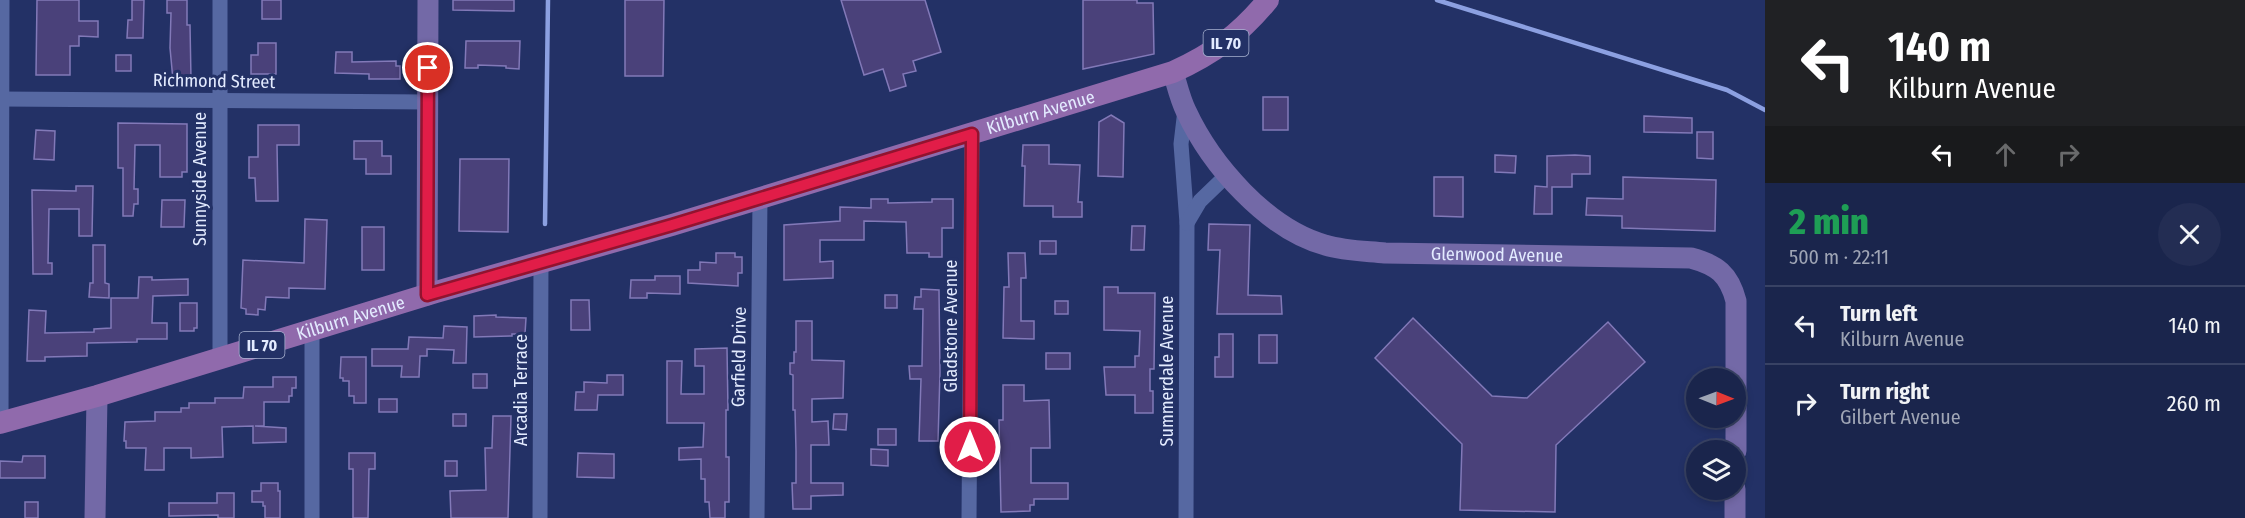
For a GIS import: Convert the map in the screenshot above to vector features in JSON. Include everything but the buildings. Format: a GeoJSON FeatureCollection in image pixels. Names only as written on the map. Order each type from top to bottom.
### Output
{"type":"FeatureCollection","features":[{"type":"Feature","properties":{"kind":"main road","name":"Kilburn Avenue"},"geometry":{"type":"LineString","coordinates":[[1,423],[1173,72],[1202,59],[1226,43],[1268,0]]}},
{"type":"Feature","properties":{"kind":"street"},"geometry":{"type":"LineString","coordinates":[[1,423],[2,0]]}},
{"type":"Feature","properties":{"kind":"street","name":"Sunnyside Avenue"},"geometry":{"type":"LineString","coordinates":[[220,0],[220,358]]}},
{"type":"Feature","properties":{"kind":"street"},"geometry":{"type":"LineString","coordinates":[[427,295],[428,0]]}},
{"type":"Feature","properties":{"kind":"street","name":"Glenwood Avenue"},"geometry":{"type":"LineString","coordinates":[[1173,72],[1185,110],[1227,175],[1249,198],[1274,218],[1323,245],[1347,250],[1385,253],[1690,258],[1708,262],[1724,274],[1736,301],[1736,440]]}},
{"type":"Feature","properties":{"kind":"street","name":"Richmond Street"},"geometry":{"type":"LineString","coordinates":[[1,99],[428,102]]}},
{"type":"Feature","properties":{"kind":"street","name":"Summerdale Avenue"},"geometry":{"type":"LineString","coordinates":[[1185,110],[1181,144],[1187,223],[1186,518]]}},
{"type":"Feature","properties":{"kind":"street","name":"Gladstone Avenue"},"geometry":{"type":"LineString","coordinates":[[969,518],[972,134]]}},
{"type":"Feature","properties":{"kind":"street"},"geometry":{"type":"LineString","coordinates":[[1187,223],[1200,201],[1227,175]]}},
{"type":"Feature","properties":{"kind":"street","name":"Garfield Drive"},"geometry":{"type":"LineString","coordinates":[[757,518],[760,197]]}},
{"type":"Feature","properties":{"kind":"street","name":"Arcadia Terrace"},"geometry":{"type":"LineString","coordinates":[[540,518],[542,262]]}},
{"type":"Feature","properties":{"kind":"street"},"geometry":{"type":"LineString","coordinates":[[312,330],[312,518]]}},
{"type":"Feature","properties":{"kind":"street"},"geometry":{"type":"LineString","coordinates":[[95,518],[97,396]]}},
{"type":"Feature","properties":{"kind":"street"},"geometry":{"type":"LineString","coordinates":[[1735,500],[1735,518]]}},
{"type":"Feature","properties":{"kind":"waterway"},"geometry":{"type":"LineString","coordinates":[[545,224],[548,0]]}},
{"type":"Feature","properties":{"kind":"waterway"},"geometry":{"type":"LineString","coordinates":[[1437,0],[1727,90],[1765,110]]}},
{"type":"Feature","properties":{"kind":"route"},"geometry":{"type":"LineString","coordinates":[[428,68],[427,295],[672,225],[972,134],[970,447]]}}]}
